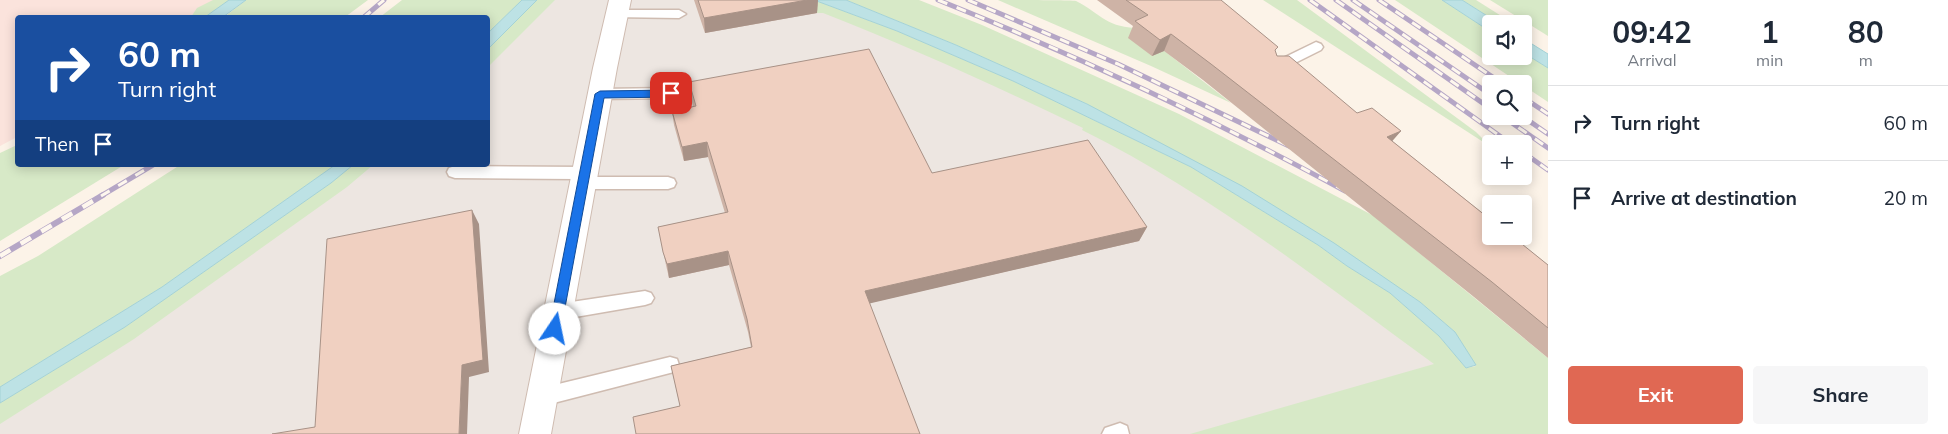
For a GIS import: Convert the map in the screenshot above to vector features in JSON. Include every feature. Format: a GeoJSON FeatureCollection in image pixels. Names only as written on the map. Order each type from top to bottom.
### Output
{"type":"FeatureCollection","features":[{"type":"Feature","properties":{"kind":"street"},"geometry":{"type":"LineString","coordinates":[[535,434],[618,7]]}},
{"type":"Feature","properties":{"kind":"lane"},"geometry":{"type":"LineString","coordinates":[[618,7],[679,14]]}},
{"type":"Feature","properties":{"kind":"lane"},"geometry":{"type":"LineString","coordinates":[[1274,68],[1316,47]]}},
{"type":"Feature","properties":{"kind":"lane"},"geometry":{"type":"LineString","coordinates":[[600,94],[671,93]]}},
{"type":"Feature","properties":{"kind":"lane"},"geometry":{"type":"LineString","coordinates":[[455,172],[668,183]]}},
{"type":"Feature","properties":{"kind":"lane"},"geometry":{"type":"LineString","coordinates":[[558,312],[645,298]]}},
{"type":"Feature","properties":{"kind":"lane"},"geometry":{"type":"LineString","coordinates":[[542,397],[670,365]]}},
{"type":"Feature","properties":{"kind":"shaded area"},"geometry":{"type":"Polygon","coordinates":[[[0,0],[239,0],[219,15],[15,15],[15,138],[0,146],[0,0]]]}},
{"type":"Feature","properties":{"kind":"shaded area"},"geometry":{"type":"Polygon","coordinates":[[[482,0],[814,0],[1076,110],[1466,368],[1347,434],[0,434],[0,342],[274,167],[490,167],[490,15],[487,15],[482,0]]]}},
{"type":"Feature","properties":{"kind":"green space"},"geometry":{"type":"Polygon","coordinates":[[[213,0],[229,0],[208,15],[192,15],[197,8],[213,0]]]}},
{"type":"Feature","properties":{"kind":"green space"},"geometry":{"type":"Polygon","coordinates":[[[246,0],[368,0],[348,15],[227,15],[246,0]]]}},
{"type":"Feature","properties":{"kind":"green space"},"geometry":{"type":"Polygon","coordinates":[[[402,0],[522,0],[490,31],[490,15],[383,15],[402,0]]]}},
{"type":"Feature","properties":{"kind":"green space"},"geometry":{"type":"Polygon","coordinates":[[[537,0],[555,0],[490,65],[490,47],[537,0]]]}},
{"type":"Feature","properties":{"kind":"green space"},"geometry":{"type":"Polygon","coordinates":[[[814,0],[897,31],[1013,81],[1191,167],[1318,245],[1390,293],[1439,336],[1466,368],[1476,366],[1455,332],[1420,302],[1087,104],[956,45],[846,0],[919,0],[982,25],[1179,114],[1374,216],[1548,358],[1548,434],[1190,434],[1434,364],[1306,270],[1175,181],[1082,130],[1083,128],[889,40],[823,13],[816,13],[814,0]]]}},
{"type":"Feature","properties":{"kind":"green space"},"geometry":{"type":"Polygon","coordinates":[[[998,0],[1076,1],[1109,22],[1135,28],[1231,103],[1151,66],[998,0]]]}},
{"type":"Feature","properties":{"kind":"green space"},"geometry":{"type":"Polygon","coordinates":[[[1263,0],[1297,0],[1476,132],[1482,138],[1482,141],[1263,0]]]}},
{"type":"Feature","properties":{"kind":"green space"},"geometry":{"type":"Polygon","coordinates":[[[1395,0],[1442,0],[1482,26],[1482,58],[1395,0]]]}},
{"type":"Feature","properties":{"kind":"green space"},"geometry":{"type":"Polygon","coordinates":[[[1462,0],[1476,0],[1500,15],[1486,15],[1462,0]]]}},
{"type":"Feature","properties":{"kind":"green space"},"geometry":{"type":"Polygon","coordinates":[[[1490,0],[1548,0],[1548,36],[1532,26],[1532,15],[1514,15],[1490,0]]]}},
{"type":"Feature","properties":{"kind":"green space"},"geometry":{"type":"Polygon","coordinates":[[[1532,58],[1548,68],[1548,102],[1532,91],[1532,75],[1508,75],[1492,65],[1532,65],[1532,58]]]}},
{"type":"Feature","properties":{"kind":"green space"},"geometry":{"type":"Polygon","coordinates":[[[15,146],[15,167],[121,167],[0,241],[0,153],[15,146]]]}},
{"type":"Feature","properties":{"kind":"green space"},"geometry":{"type":"Polygon","coordinates":[[[177,167],[332,167],[162,287],[0,387],[0,276],[38,256],[177,167]]]}},
{"type":"Feature","properties":{"kind":"green space"},"geometry":{"type":"Polygon","coordinates":[[[351,167],[371,167],[347,187],[134,339],[0,424],[0,403],[125,327],[331,183],[351,167]]]}},
{"type":"Feature","properties":{"kind":"water"},"geometry":{"type":"Polygon","coordinates":[[[229,0],[246,0],[226,15],[208,15],[229,0]]]}},
{"type":"Feature","properties":{"kind":"water"},"geometry":{"type":"Polygon","coordinates":[[[522,0],[537,0],[490,47],[490,31],[522,0]]]}},
{"type":"Feature","properties":{"kind":"water"},"geometry":{"type":"Polygon","coordinates":[[[814,0],[846,0],[956,45],[1087,104],[1242,186],[1334,243],[1420,302],[1455,332],[1476,365],[1466,368],[1439,336],[1390,293],[1318,245],[1191,167],[1013,81],[897,31],[814,0]]]}},
{"type":"Feature","properties":{"kind":"water"},"geometry":{"type":"Polygon","coordinates":[[[1442,0],[1462,0],[1486,15],[1482,15],[1482,26],[1442,0]]]}},
{"type":"Feature","properties":{"kind":"water"},"geometry":{"type":"Polygon","coordinates":[[[1532,44],[1548,54],[1548,68],[1532,58],[1532,44]]]}},
{"type":"Feature","properties":{"kind":"water"},"geometry":{"type":"Polygon","coordinates":[[[332,167],[351,167],[331,183],[125,327],[0,403],[0,387],[162,287],[332,167]]]}},
{"type":"Feature","properties":{"kind":"building"},"geometry":{"type":"Polygon","coordinates":[[[698,0],[807,0],[704,18],[698,0]]]}},
{"type":"Feature","properties":{"kind":"building"},"geometry":{"type":"Polygon","coordinates":[[[1126,0],[1221,0],[1278,47],[1275,50],[1277,56],[1289,56],[1357,113],[1372,108],[1401,131],[1387,137],[1482,213],[1482,245],[1523,245],[1548,265],[1548,328],[1492,282],[1171,34],[1160,40],[1135,21],[1148,15],[1126,0]]]}},
{"type":"Feature","properties":{"kind":"building"},"geometry":{"type":"Polygon","coordinates":[[[869,49],[932,173],[1088,140],[1147,227],[865,291],[920,434],[636,434],[633,417],[680,406],[671,366],[752,347],[747,319],[728,251],[667,264],[663,252],[658,227],[728,212],[707,142],[682,147],[672,111],[696,106],[689,82],[869,49]]]}},
{"type":"Feature","properties":{"kind":"building"},"geometry":{"type":"Polygon","coordinates":[[[472,210],[483,360],[462,365],[459,434],[272,434],[315,427],[327,239],[472,210]]]}},
{"type":"Feature","properties":{"kind":"railway"},"geometry":{"type":"LineString","coordinates":[[366,15],[384,0]]}},
{"type":"Feature","properties":{"kind":"railway"},"geometry":{"type":"LineString","coordinates":[[938,0],[1093,66],[1195,114],[1345,191]]}},
{"type":"Feature","properties":{"kind":"railway"},"geometry":{"type":"LineString","coordinates":[[968,0],[1118,64],[1291,147]]}},
{"type":"Feature","properties":{"kind":"railway"},"geometry":{"type":"LineString","coordinates":[[1310,0],[1498,135]]}},
{"type":"Feature","properties":{"kind":"railway"},"geometry":{"type":"LineString","coordinates":[[1336,0],[1482,103]]}},
{"type":"Feature","properties":{"kind":"railway"},"geometry":{"type":"LineString","coordinates":[[1353,0],[1482,89]]}},
{"type":"Feature","properties":{"kind":"railway"},"geometry":{"type":"LineString","coordinates":[[1379,0],[1490,75]]}},
{"type":"Feature","properties":{"kind":"railway"},"geometry":{"type":"LineString","coordinates":[[1532,103],[1548,114]]}},
{"type":"Feature","properties":{"kind":"railway"},"geometry":{"type":"LineString","coordinates":[[1532,123],[1548,134]]}},
{"type":"Feature","properties":{"kind":"railway"},"geometry":{"type":"LineString","coordinates":[[1515,125],[1548,148]]}},
{"type":"Feature","properties":{"kind":"railway"},"geometry":{"type":"LineString","coordinates":[[1532,159],[1548,170]]}},
{"type":"Feature","properties":{"kind":"railway"},"geometry":{"type":"LineString","coordinates":[[101,196],[150,167]]}},
{"type":"Feature","properties":{"kind":"railway"},"geometry":{"type":"LineString","coordinates":[[0,256],[103,195]]}},
{"type":"Feature","properties":{"kind":"route"},"geometry":{"type":"LineString","coordinates":[[555,329],[600,94],[671,93]]}}]}
